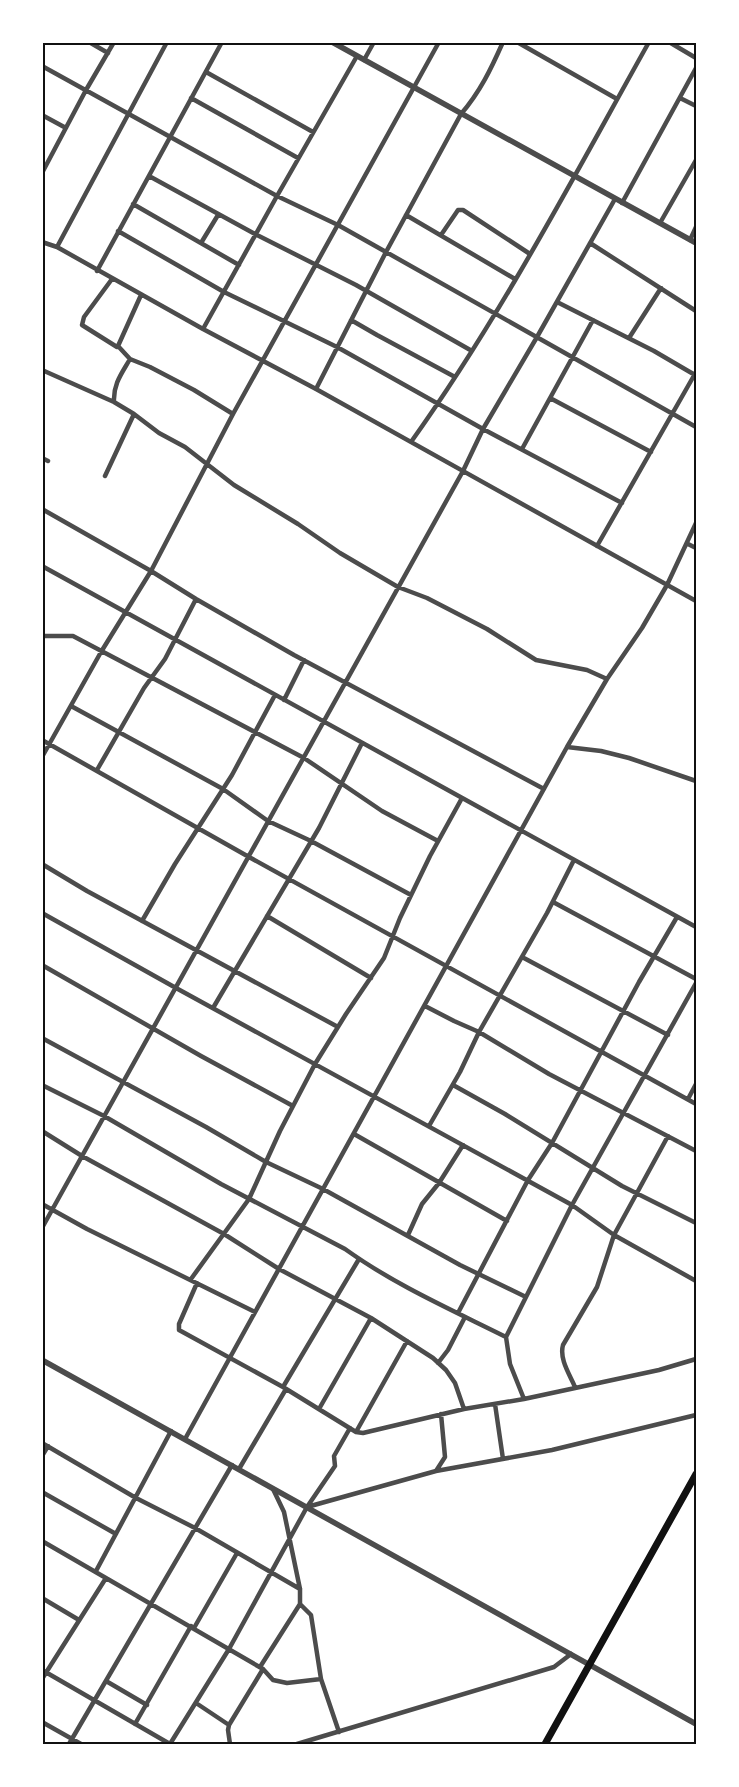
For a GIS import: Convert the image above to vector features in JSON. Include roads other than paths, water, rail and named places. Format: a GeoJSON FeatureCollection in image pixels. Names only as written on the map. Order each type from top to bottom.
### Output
{"type":"FeatureCollection","features":[{"type":"Feature","properties":{"kind":"main road"},"geometry":{"type":"LineString","coordinates":[[545,1744],[696,1474]]}},
{"type":"Feature","properties":{"kind":"street"},"geometry":{"type":"LineString","coordinates":[[89,42],[108,53]]}},
{"type":"Feature","properties":{"kind":"street"},"geometry":{"type":"LineString","coordinates":[[42,173],[114,42]]}},
{"type":"Feature","properties":{"kind":"street"},"geometry":{"type":"LineString","coordinates":[[57,248],[167,42]]}},
{"type":"Feature","properties":{"kind":"street"},"geometry":{"type":"LineString","coordinates":[[97,270],[222,42]]}},
{"type":"Feature","properties":{"kind":"street"},"geometry":{"type":"LineString","coordinates":[[332,42],[696,243]]}},
{"type":"Feature","properties":{"kind":"street"},"geometry":{"type":"LineString","coordinates":[[364,60],[374,42]]}},
{"type":"Feature","properties":{"kind":"street"},"geometry":{"type":"LineString","coordinates":[[42,757],[101,652],[152,571],[262,360],[439,42]]}},
{"type":"Feature","properties":{"kind":"street"},"geometry":{"type":"LineString","coordinates":[[316,389],[386,252],[461,114],[486,80],[503,42]]}},
{"type":"Feature","properties":{"kind":"street"},"geometry":{"type":"LineString","coordinates":[[517,42],[617,99]]}},
{"type":"Feature","properties":{"kind":"street"},"geometry":{"type":"LineString","coordinates":[[411,442],[496,314],[649,42]]}},
{"type":"Feature","properties":{"kind":"street"},"geometry":{"type":"LineString","coordinates":[[669,42],[696,58]]}},
{"type":"Feature","properties":{"kind":"street"},"geometry":{"type":"LineString","coordinates":[[203,329],[357,56]]}},
{"type":"Feature","properties":{"kind":"street"},"geometry":{"type":"LineString","coordinates":[[42,66],[277,196],[338,225],[696,427]]}},
{"type":"Feature","properties":{"kind":"street"},"geometry":{"type":"LineString","coordinates":[[622,203],[696,68]]}},
{"type":"Feature","properties":{"kind":"street"},"geometry":{"type":"LineString","coordinates":[[206,72],[313,132]]}},
{"type":"Feature","properties":{"kind":"street"},"geometry":{"type":"LineString","coordinates":[[191,98],[298,158]]}},
{"type":"Feature","properties":{"kind":"street"},"geometry":{"type":"LineString","coordinates":[[680,98],[696,106]]}},
{"type":"Feature","properties":{"kind":"street"},"geometry":{"type":"LineString","coordinates":[[42,115],[66,128]]}},
{"type":"Feature","properties":{"kind":"street"},"geometry":{"type":"LineString","coordinates":[[660,223],[696,160]]}},
{"type":"Feature","properties":{"kind":"street"},"geometry":{"type":"LineString","coordinates":[[148,176],[366,291],[472,351]]}},
{"type":"Feature","properties":{"kind":"street"},"geometry":{"type":"LineString","coordinates":[[42,1228],[463,471],[483,429],[616,199]]}},
{"type":"Feature","properties":{"kind":"street"},"geometry":{"type":"LineString","coordinates":[[133,204],[239,265]]}},
{"type":"Feature","properties":{"kind":"street"},"geometry":{"type":"LineString","coordinates":[[441,235],[458,210],[462,210],[530,254]]}},
{"type":"Feature","properties":{"kind":"street"},"geometry":{"type":"LineString","coordinates":[[201,243],[218,214]]}},
{"type":"Feature","properties":{"kind":"street"},"geometry":{"type":"LineString","coordinates":[[406,215],[515,279]]}},
{"type":"Feature","properties":{"kind":"street"},"geometry":{"type":"LineString","coordinates":[[690,240],[696,228]]}},
{"type":"Feature","properties":{"kind":"street"},"geometry":{"type":"LineString","coordinates":[[118,231],[224,292],[337,347],[483,429],[622,503]]}},
{"type":"Feature","properties":{"kind":"street"},"geometry":{"type":"LineString","coordinates":[[42,242],[57,248],[316,389],[696,601]]}},
{"type":"Feature","properties":{"kind":"street"},"geometry":{"type":"LineString","coordinates":[[590,243],[696,311]]}},
{"type":"Feature","properties":{"kind":"street"},"geometry":{"type":"LineString","coordinates":[[112,279],[84,317],[82,325],[117,347],[130,358],[194,390],[233,414]]}},
{"type":"Feature","properties":{"kind":"street"},"geometry":{"type":"LineString","coordinates":[[629,338],[661,288]]}},
{"type":"Feature","properties":{"kind":"street"},"geometry":{"type":"LineString","coordinates":[[117,347],[141,295]]}},
{"type":"Feature","properties":{"kind":"street"},"geometry":{"type":"LineString","coordinates":[[557,302],[696,373],[598,546]]}},
{"type":"Feature","properties":{"kind":"street"},"geometry":{"type":"LineString","coordinates":[[351,320],[455,377]]}},
{"type":"Feature","properties":{"kind":"street"},"geometry":{"type":"LineString","coordinates":[[522,450],[592,320]]}},
{"type":"Feature","properties":{"kind":"street"},"geometry":{"type":"LineString","coordinates":[[114,402],[118,378],[130,358]]}},
{"type":"Feature","properties":{"kind":"street"},"geometry":{"type":"LineString","coordinates":[[42,370],[114,402],[134,414],[159,433],[186,447],[234,485],[298,524],[340,554],[398,587],[436,602],[536,660],[587,670],[607,679]]}},
{"type":"Feature","properties":{"kind":"street"},"geometry":{"type":"LineString","coordinates":[[550,398],[651,452]]}},
{"type":"Feature","properties":{"kind":"street"},"geometry":{"type":"LineString","coordinates":[[105,476],[134,414]]}},
{"type":"Feature","properties":{"kind":"street"},"geometry":{"type":"LineString","coordinates":[[42,458],[48,462]]}},
{"type":"Feature","properties":{"kind":"street"},"geometry":{"type":"LineString","coordinates":[[42,509],[304,660],[544,789]]}},
{"type":"Feature","properties":{"kind":"street"},"geometry":{"type":"LineString","coordinates":[[185,1439],[567,747],[607,679],[642,628],[688,544],[696,523]]}},
{"type":"Feature","properties":{"kind":"street"},"geometry":{"type":"LineString","coordinates":[[688,544],[696,548]]}},
{"type":"Feature","properties":{"kind":"street"},"geometry":{"type":"LineString","coordinates":[[42,566],[696,927]]}},
{"type":"Feature","properties":{"kind":"street"},"geometry":{"type":"LineString","coordinates":[[97,770],[176,640],[196,599]]}},
{"type":"Feature","properties":{"kind":"street"},"geometry":{"type":"LineString","coordinates":[[42,636],[73,636],[304,758],[382,811],[438,841]]}},
{"type":"Feature","properties":{"kind":"street"},"geometry":{"type":"LineString","coordinates":[[284,700],[304,660]]}},
{"type":"Feature","properties":{"kind":"street"},"geometry":{"type":"LineString","coordinates":[[142,922],[232,775],[275,695]]}},
{"type":"Feature","properties":{"kind":"street"},"geometry":{"type":"LineString","coordinates":[[71,706],[223,789],[268,821],[311,841],[411,895]]}},
{"type":"Feature","properties":{"kind":"street"},"geometry":{"type":"LineString","coordinates":[[42,740],[249,857],[696,1104]]}},
{"type":"Feature","properties":{"kind":"street"},"geometry":{"type":"LineString","coordinates":[[213,1008],[311,841],[362,742]]}},
{"type":"Feature","properties":{"kind":"street"},"geometry":{"type":"LineString","coordinates":[[567,747],[601,751],[629,758],[696,781]]}},
{"type":"Feature","properties":{"kind":"street"},"geometry":{"type":"LineString","coordinates":[[191,1280],[249,1199],[293,1106],[316,1064],[384,958],[411,895],[462,798]]}},
{"type":"Feature","properties":{"kind":"street"},"geometry":{"type":"LineString","coordinates":[[429,1126],[453,1085],[479,1032],[553,902],[574,860]]}},
{"type":"Feature","properties":{"kind":"street"},"geometry":{"type":"LineString","coordinates":[[42,864],[142,922],[338,1027]]}},
{"type":"Feature","properties":{"kind":"street"},"geometry":{"type":"LineString","coordinates":[[553,902],[696,979]]}},
{"type":"Feature","properties":{"kind":"street"},"geometry":{"type":"LineString","coordinates":[[42,913],[528,1180],[572,1205],[614,1235],[696,1281]]}},
{"type":"Feature","properties":{"kind":"street"},"geometry":{"type":"LineString","coordinates":[[267,916],[371,978]]}},
{"type":"Feature","properties":{"kind":"street"},"geometry":{"type":"LineString","coordinates":[[458,1313],[528,1180],[552,1143],[653,957],[677,917]]}},
{"type":"Feature","properties":{"kind":"street"},"geometry":{"type":"LineString","coordinates":[[522,957],[668,1035]]}},
{"type":"Feature","properties":{"kind":"street"},"geometry":{"type":"LineString","coordinates":[[42,965],[293,1106]]}},
{"type":"Feature","properties":{"kind":"street"},"geometry":{"type":"LineString","coordinates":[[524,1399],[510,1364],[506,1337],[572,1205],[696,983]]}},
{"type":"Feature","properties":{"kind":"street"},"geometry":{"type":"LineString","coordinates":[[425,1006],[479,1032],[549,1074],[696,1151]]}},
{"type":"Feature","properties":{"kind":"street"},"geometry":{"type":"LineString","coordinates":[[42,1038],[206,1127],[266,1162],[323,1189],[478,1274],[526,1297]]}},
{"type":"Feature","properties":{"kind":"street"},"geometry":{"type":"LineString","coordinates":[[688,1099],[696,1084]]}},
{"type":"Feature","properties":{"kind":"street"},"geometry":{"type":"LineString","coordinates":[[42,1085],[104,1116],[165,1153],[302,1228],[345,1249],[426,1297],[506,1337]]}},
{"type":"Feature","properties":{"kind":"street"},"geometry":{"type":"LineString","coordinates":[[453,1085],[638,1194],[696,1223]]}},
{"type":"Feature","properties":{"kind":"street"},"geometry":{"type":"LineString","coordinates":[[42,1132],[224,1234],[279,1269],[371,1318],[446,1370],[455,1384],[464,1409]]}},
{"type":"Feature","properties":{"kind":"street"},"geometry":{"type":"LineString","coordinates":[[354,1134],[507,1221]]}},
{"type":"Feature","properties":{"kind":"street"},"geometry":{"type":"LineString","coordinates":[[575,1388],[561,1351],[597,1287],[614,1235],[668,1136]]}},
{"type":"Feature","properties":{"kind":"street"},"geometry":{"type":"LineString","coordinates":[[408,1235],[422,1204],[439,1183],[463,1145]]}},
{"type":"Feature","properties":{"kind":"street"},"geometry":{"type":"LineString","coordinates":[[42,1204],[255,1312]]}},
{"type":"Feature","properties":{"kind":"street"},"geometry":{"type":"LineString","coordinates":[[239,1469],[359,1259]]}},
{"type":"Feature","properties":{"kind":"street"},"geometry":{"type":"LineString","coordinates":[[197,1283],[179,1324],[180,1330],[284,1388],[356,1432],[363,1433],[464,1409],[524,1399],[658,1370],[696,1359]]}},
{"type":"Feature","properties":{"kind":"street"},"geometry":{"type":"LineString","coordinates":[[438,1363],[448,1350],[465,1317]]}},
{"type":"Feature","properties":{"kind":"street"},"geometry":{"type":"LineString","coordinates":[[319,1409],[371,1318]]}},
{"type":"Feature","properties":{"kind":"street"},"geometry":{"type":"LineString","coordinates":[[356,1432],[406,1341]]}},
{"type":"Feature","properties":{"kind":"street"},"geometry":{"type":"LineString","coordinates":[[42,1360],[696,1724]]}},
{"type":"Feature","properties":{"kind":"street"},"geometry":{"type":"LineString","coordinates":[[495,1404],[502,1459]]}},
{"type":"Feature","properties":{"kind":"street"},"geometry":{"type":"LineString","coordinates":[[436,1471],[445,1457],[441,1414]]}},
{"type":"Feature","properties":{"kind":"street"},"geometry":{"type":"LineString","coordinates":[[307,1507],[436,1471],[552,1450],[696,1416]]}},
{"type":"Feature","properties":{"kind":"street"},"geometry":{"type":"LineString","coordinates":[[45,1671],[170,1744],[229,1649],[307,1507],[335,1466],[334,1456],[350,1428]]}},
{"type":"Feature","properties":{"kind":"street"},"geometry":{"type":"LineString","coordinates":[[96,1572],[172,1432]]}},
{"type":"Feature","properties":{"kind":"street"},"geometry":{"type":"LineString","coordinates":[[42,1443],[136,1498],[195,1528],[300,1590]]}},
{"type":"Feature","properties":{"kind":"street"},"geometry":{"type":"LineString","coordinates":[[42,1456],[48,1446]]}},
{"type":"Feature","properties":{"kind":"street"},"geometry":{"type":"LineString","coordinates":[[70,1742],[232,1465]]}},
{"type":"Feature","properties":{"kind":"street"},"geometry":{"type":"LineString","coordinates":[[230,1744],[229,1724],[300,1604],[300,1590],[284,1512],[272,1488]]}},
{"type":"Feature","properties":{"kind":"street"},"geometry":{"type":"LineString","coordinates":[[42,1492],[116,1534]]}},
{"type":"Feature","properties":{"kind":"street"},"geometry":{"type":"LineString","coordinates":[[43,1542],[261,1668],[273,1680],[287,1683],[321,1679]]}},
{"type":"Feature","properties":{"kind":"street"},"geometry":{"type":"LineString","coordinates":[[136,1724],[237,1553]]}},
{"type":"Feature","properties":{"kind":"street"},"geometry":{"type":"LineString","coordinates":[[42,1679],[45,1671],[106,1578]]}},
{"type":"Feature","properties":{"kind":"street"},"geometry":{"type":"LineString","coordinates":[[42,1598],[79,1620]]}},
{"type":"Feature","properties":{"kind":"street"},"geometry":{"type":"LineString","coordinates":[[300,1604],[311,1615],[321,1679],[339,1732]]}},
{"type":"Feature","properties":{"kind":"street"},"geometry":{"type":"LineString","coordinates":[[297,1744],[554,1667],[571,1654]]}},
{"type":"Feature","properties":{"kind":"street"},"geometry":{"type":"LineString","coordinates":[[106,1681],[147,1705]]}},
{"type":"Feature","properties":{"kind":"street"},"geometry":{"type":"LineString","coordinates":[[196,1703],[229,1724]]}},
{"type":"Feature","properties":{"kind":"street"},"geometry":{"type":"LineString","coordinates":[[42,1722],[70,1742],[81,1744]]}}]}
